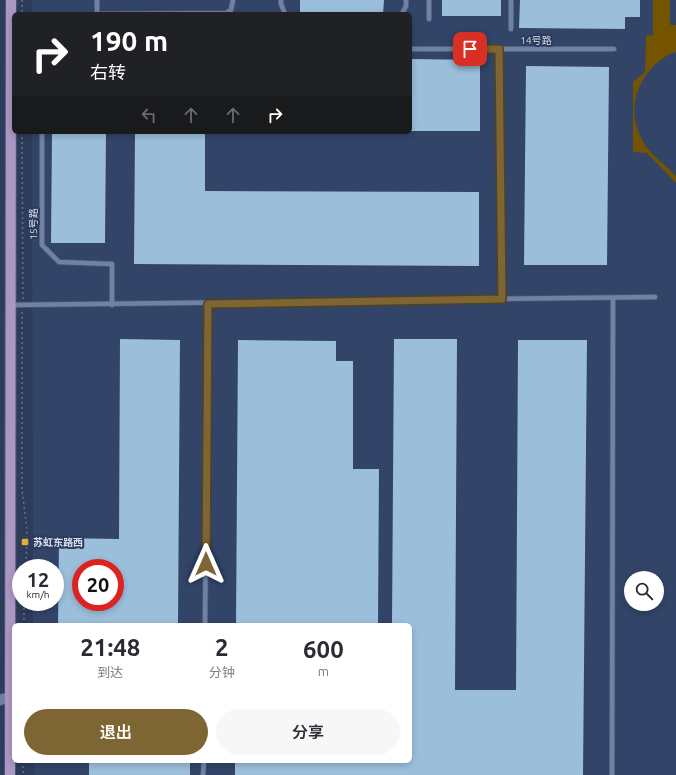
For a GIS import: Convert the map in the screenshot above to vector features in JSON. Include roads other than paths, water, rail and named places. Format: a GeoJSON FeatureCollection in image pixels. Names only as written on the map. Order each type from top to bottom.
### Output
{"type":"FeatureCollection","features":[{"type":"Feature","properties":{"kind":"main road"},"geometry":{"type":"LineString","coordinates":[[10,775],[3,697],[11,489],[11,0]]}},
{"type":"Feature","properties":{"kind":"lane"},"geometry":{"type":"LineString","coordinates":[[97,0],[97,12]]}},
{"type":"Feature","properties":{"kind":"lane"},"geometry":{"type":"LineString","coordinates":[[228,12],[232,10],[233,0]]}},
{"type":"Feature","properties":{"kind":"lane"},"geometry":{"type":"LineString","coordinates":[[281,0],[284,12]]}},
{"type":"Feature","properties":{"kind":"lane"},"geometry":{"type":"LineString","coordinates":[[403,12],[406,6],[406,0]]}},
{"type":"Feature","properties":{"kind":"lane"},"geometry":{"type":"LineString","coordinates":[[429,0],[429,19]]}},
{"type":"Feature","properties":{"kind":"lane"},"geometry":{"type":"LineString","coordinates":[[511,0],[511,29]]}},
{"type":"Feature","properties":{"kind":"lane","name":"14号路"},"geometry":{"type":"LineString","coordinates":[[412,49],[614,49]]}},
{"type":"Feature","properties":{"kind":"lane"},"geometry":{"type":"LineString","coordinates":[[499,49],[502,299]]}},
{"type":"Feature","properties":{"kind":"lane","name":"15号路"},"geometry":{"type":"LineString","coordinates":[[42,134],[42,245],[58,262],[112,264],[112,305]]}},
{"type":"Feature","properties":{"kind":"lane"},"geometry":{"type":"LineString","coordinates":[[12,305],[208,304],[655,297]]}},
{"type":"Feature","properties":{"kind":"lane"},"geometry":{"type":"LineString","coordinates":[[612,775],[613,298]]}},
{"type":"Feature","properties":{"kind":"lane"},"geometry":{"type":"LineString","coordinates":[[205,623],[208,304]]}},
{"type":"Feature","properties":{"kind":"lane"},"geometry":{"type":"LineString","coordinates":[[204,763],[204,775]]}},
{"type":"Feature","properties":{"kind":"place","name":"苏虹东路西"},"geometry":{"type":"Point","coordinates":[25,542]}}]}
